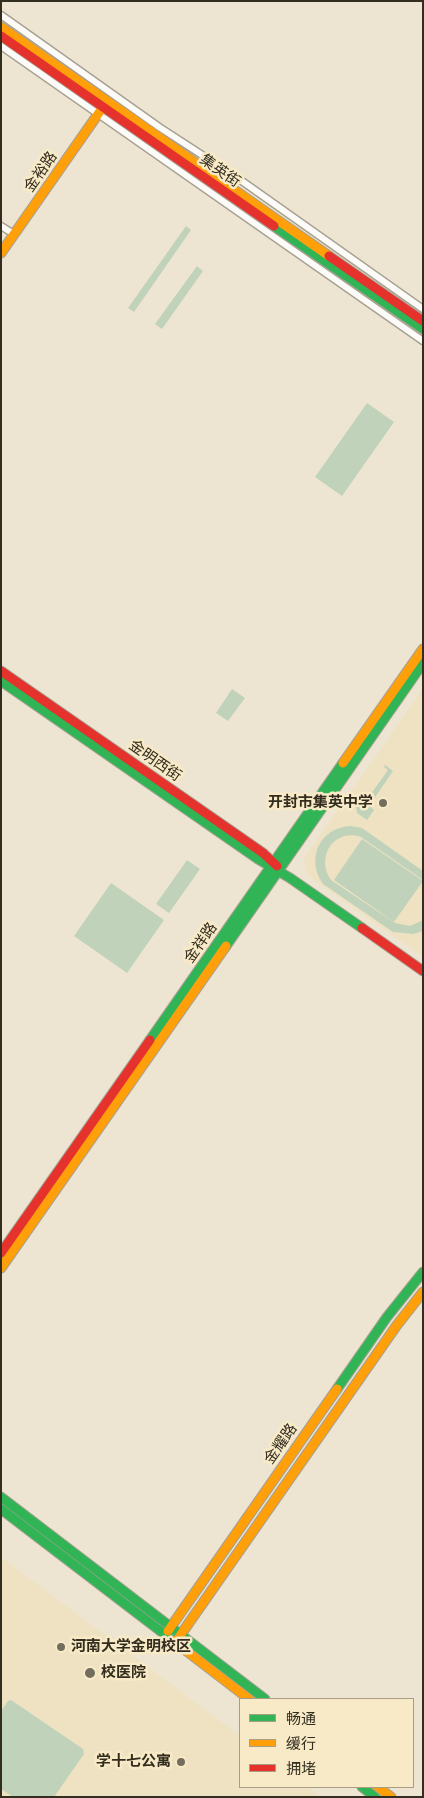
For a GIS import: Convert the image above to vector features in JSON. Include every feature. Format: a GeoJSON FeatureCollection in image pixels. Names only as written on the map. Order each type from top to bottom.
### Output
{"type":"FeatureCollection","features":[{"type":"Feature","properties":{"kind":"street"},"geometry":{"type":"LineString","coordinates":[[1,15],[158,127],[239,179],[423,309]]}},
{"type":"Feature","properties":{"kind":"street","name":"集英街"},"geometry":{"type":"LineString","coordinates":[[1,27],[423,321]]}},
{"type":"Feature","properties":{"kind":"street","name":"集英街"},"geometry":{"type":"LineString","coordinates":[[1,36],[423,330]]}},
{"type":"Feature","properties":{"kind":"street"},"geometry":{"type":"LineString","coordinates":[[1,46],[423,341]]}},
{"type":"Feature","properties":{"kind":"street","name":"金裕路"},"geometry":{"type":"LineString","coordinates":[[1,253],[103,107]]}},
{"type":"Feature","properties":{"kind":"street"},"geometry":{"type":"LineString","coordinates":[[1,226],[14,234]]}},
{"type":"Feature","properties":{"kind":"street","name":"金祥路"},"geometry":{"type":"LineString","coordinates":[[1,1268],[423,649]]}},
{"type":"Feature","properties":{"kind":"street","name":"金祥路"},"geometry":{"type":"LineString","coordinates":[[1,1253],[275,867],[423,663]]}},
{"type":"Feature","properties":{"kind":"street","name":"金明西街"},"geometry":{"type":"LineString","coordinates":[[1,671],[263,853],[275,867]]}},
{"type":"Feature","properties":{"kind":"street","name":"金明西街"},"geometry":{"type":"LineString","coordinates":[[1,681],[275,867],[423,971]]}},
{"type":"Feature","properties":{"kind":"street","name":"金耀路"},"geometry":{"type":"LineString","coordinates":[[165,1635],[387,1317],[423,1272]]}},
{"type":"Feature","properties":{"kind":"street","name":"金耀路"},"geometry":{"type":"LineString","coordinates":[[175,1643],[397,1324],[423,1292]]}},
{"type":"Feature","properties":{"kind":"street"},"geometry":{"type":"LineString","coordinates":[[1,1497],[265,1698]]}},
{"type":"Feature","properties":{"kind":"street"},"geometry":{"type":"LineString","coordinates":[[1,1509],[248,1698]]}},
{"type":"Feature","properties":{"kind":"street"},"geometry":{"type":"LineString","coordinates":[[363,1788],[375,1797]]}},
{"type":"Feature","properties":{"kind":"street"},"geometry":{"type":"LineString","coordinates":[[379,1788],[391,1797]]}},
{"type":"Feature","properties":{"kind":"shaded area","name":"开封市集英中学"},"geometry":{"type":"Polygon","coordinates":[[[423,689],[423,957],[307,875],[304,858],[423,689]]]}},
{"type":"Feature","properties":{"kind":"shaded area","name":"河南大学金明校区"},"geometry":{"type":"Polygon","coordinates":[[[1,1557],[239,1735],[239,1788],[308,1788],[321,1797],[1,1797],[1,1557]]]}},
{"type":"Feature","properties":{"kind":"green space"},"geometry":{"type":"Polygon","coordinates":[[[186,226],[191,230],[134,312],[128,308],[186,226]]]}},
{"type":"Feature","properties":{"kind":"green space"},"geometry":{"type":"Polygon","coordinates":[[[197,266],[203,271],[162,329],[155,324],[197,266]]]}},
{"type":"Feature","properties":{"kind":"green space"},"geometry":{"type":"Polygon","coordinates":[[[367,403],[394,422],[342,496],[315,477],[367,403]]]}},
{"type":"Feature","properties":{"kind":"green space"},"geometry":{"type":"Polygon","coordinates":[[[232,689],[245,698],[228,721],[216,713],[232,689]]]}},
{"type":"Feature","properties":{"kind":"green space"},"geometry":{"type":"Polygon","coordinates":[[[385,765],[393,771],[369,806],[374,810],[367,820],[357,813],[356,805],[358,802],[363,805],[388,770],[384,767],[385,765]]]}},
{"type":"Feature","properties":{"kind":"green space"},"geometry":{"type":"Polygon","coordinates":[[[351,826],[362,828],[423,871],[423,880],[361,837],[351,835],[335,841],[326,854],[325,862],[331,880],[395,923],[410,926],[423,920],[423,931],[413,934],[393,932],[323,884],[315,865],[319,846],[331,832],[351,826]]]}},
{"type":"Feature","properties":{"kind":"green space"},"geometry":{"type":"Polygon","coordinates":[[[362,839],[423,881],[394,922],[334,880],[362,839]]]}},
{"type":"Feature","properties":{"kind":"green space"},"geometry":{"type":"Polygon","coordinates":[[[187,860],[200,869],[169,913],[156,904],[187,860]]]}},
{"type":"Feature","properties":{"kind":"green space"},"geometry":{"type":"Polygon","coordinates":[[[111,883],[164,920],[127,973],[74,936],[111,883]]]}},
{"type":"Feature","properties":{"kind":"green space"},"geometry":{"type":"Polygon","coordinates":[[[11,1700],[83,1749],[84,1754],[54,1797],[13,1797],[1,1789],[1,1711],[8,1701],[11,1700]]]}},
{"type":"Feature","properties":{"kind":"traffic: fast"},"geometry":{"type":"LineString","coordinates":[[274,226],[423,329]]}},
{"type":"Feature","properties":{"kind":"traffic: fast"},"geometry":{"type":"LineString","coordinates":[[226,946],[423,663]]}},
{"type":"Feature","properties":{"kind":"traffic: fast"},"geometry":{"type":"LineString","coordinates":[[1,681],[258,859],[290,878],[362,928]]}},
{"type":"Feature","properties":{"kind":"traffic: fast"},"geometry":{"type":"LineString","coordinates":[[150,1040],[343,763]]}},
{"type":"Feature","properties":{"kind":"traffic: fast"},"geometry":{"type":"LineString","coordinates":[[337,1389],[387,1317],[423,1272]]}},
{"type":"Feature","properties":{"kind":"traffic: fast"},"geometry":{"type":"LineString","coordinates":[[1,1497],[264,1698]]}},
{"type":"Feature","properties":{"kind":"traffic: fast"},"geometry":{"type":"LineString","coordinates":[[1,1509],[176,1643]]}},
{"type":"Feature","properties":{"kind":"traffic: fast"},"geometry":{"type":"LineString","coordinates":[[363,1788],[375,1797]]}},
{"type":"Feature","properties":{"kind":"traffic: slow"},"geometry":{"type":"LineString","coordinates":[[1,27],[329,256]]}},
{"type":"Feature","properties":{"kind":"traffic: slow"},"geometry":{"type":"LineString","coordinates":[[1,253],[103,107]]}},
{"type":"Feature","properties":{"kind":"traffic: slow"},"geometry":{"type":"LineString","coordinates":[[343,763],[423,649]]}},
{"type":"Feature","properties":{"kind":"traffic: slow"},"geometry":{"type":"LineString","coordinates":[[1,1268],[226,946]]}},
{"type":"Feature","properties":{"kind":"traffic: slow"},"geometry":{"type":"LineString","coordinates":[[177,1640],[397,1325],[423,1292]]}},
{"type":"Feature","properties":{"kind":"traffic: slow"},"geometry":{"type":"LineString","coordinates":[[168,1631],[337,1389]]}},
{"type":"Feature","properties":{"kind":"traffic: slow"},"geometry":{"type":"LineString","coordinates":[[176,1643],[248,1698]]}},
{"type":"Feature","properties":{"kind":"traffic: slow"},"geometry":{"type":"LineString","coordinates":[[379,1788],[391,1797]]}},
{"type":"Feature","properties":{"kind":"traffic: jam"},"geometry":{"type":"LineString","coordinates":[[1,36],[274,226]]}},
{"type":"Feature","properties":{"kind":"traffic: jam"},"geometry":{"type":"LineString","coordinates":[[329,256],[423,321]]}},
{"type":"Feature","properties":{"kind":"traffic: jam"},"geometry":{"type":"LineString","coordinates":[[1,671],[263,853],[277,866]]}},
{"type":"Feature","properties":{"kind":"traffic: jam"},"geometry":{"type":"LineString","coordinates":[[362,928],[423,971]]}},
{"type":"Feature","properties":{"kind":"traffic: jam"},"geometry":{"type":"LineString","coordinates":[[1,1253],[150,1040]]}},
{"type":"Feature","properties":{"kind":"place","name":"开封市集英中学"},"geometry":{"type":"Point","coordinates":[383,803]}},
{"type":"Feature","properties":{"kind":"place","name":"河南大学金明校区"},"geometry":{"type":"Point","coordinates":[61,1647]}},
{"type":"Feature","properties":{"kind":"place","name":"校医院"},"geometry":{"type":"Point","coordinates":[90,1673]}},
{"type":"Feature","properties":{"kind":"place","name":"学十七公寓"},"geometry":{"type":"Point","coordinates":[181,1762]}}]}
